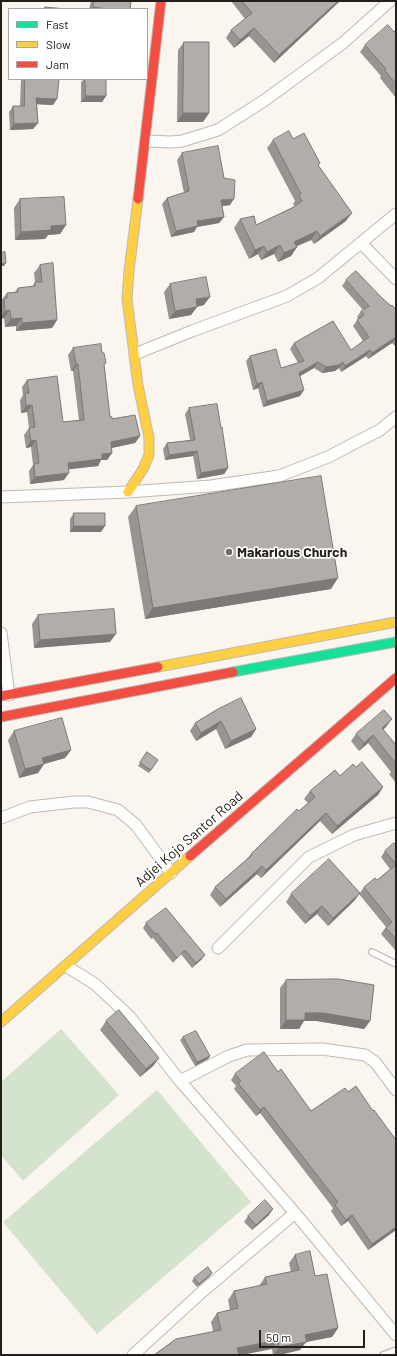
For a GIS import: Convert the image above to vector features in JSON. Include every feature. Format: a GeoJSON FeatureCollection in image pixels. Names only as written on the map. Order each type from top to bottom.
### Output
{"type":"FeatureCollection","features":[{"type":"Feature","properties":{"kind":"street"},"geometry":{"type":"LineString","coordinates":[[128,492],[143,469],[149,455],[149,438],[138,385],[127,299],[128,271],[146,140],[161,1]]}},
{"type":"Feature","properties":{"kind":"street"},"geometry":{"type":"LineString","coordinates":[[146,140],[171,142],[182,141],[218,130],[264,100],[343,43],[390,1]]}},
{"type":"Feature","properties":{"kind":"street"},"geometry":{"type":"LineString","coordinates":[[135,354],[287,296],[318,278],[396,214]]}},
{"type":"Feature","properties":{"kind":"street"},"geometry":{"type":"LineString","coordinates":[[361,243],[396,279]]}},
{"type":"Feature","properties":{"kind":"street"},"geometry":{"type":"LineString","coordinates":[[1,497],[128,492],[211,486],[278,476],[328,457],[380,430],[396,417]]}},
{"type":"Feature","properties":{"kind":"street"},"geometry":{"type":"LineString","coordinates":[[1,633],[5,696],[396,622]]}},
{"type":"Feature","properties":{"kind":"street"},"geometry":{"type":"LineString","coordinates":[[1,717],[208,676],[396,642]]}},
{"type":"Feature","properties":{"kind":"street","name":"Adjei Kojo Santor Road"},"geometry":{"type":"LineString","coordinates":[[1,1022],[396,678]]}},
{"type":"Feature","properties":{"kind":"street"},"geometry":{"type":"LineString","coordinates":[[1,818],[30,807],[74,802],[88,802],[118,810],[136,825],[171,873]]}},
{"type":"Feature","properties":{"kind":"street"},"geometry":{"type":"LineString","coordinates":[[218,948],[309,857],[354,835],[396,823]]}},
{"type":"Feature","properties":{"kind":"street"},"geometry":{"type":"LineString","coordinates":[[66,966],[95,984],[129,1016],[180,1081],[295,1213],[396,1334]]}},
{"type":"Feature","properties":{"kind":"street"},"geometry":{"type":"LineString","coordinates":[[180,1081],[229,1056],[247,1050],[322,1049],[364,1055],[375,1062],[396,1090]]}},
{"type":"Feature","properties":{"kind":"street"},"geometry":{"type":"LineString","coordinates":[[133,1355],[203,1291],[295,1213]]}},
{"type":"Feature","properties":{"kind":"lane"},"geometry":{"type":"LineString","coordinates":[[372,952],[396,964]]}},
{"type":"Feature","properties":{"kind":"lane"},"geometry":{"type":"LineString","coordinates":[[383,1355],[396,1350]]}},
{"type":"Feature","properties":{"kind":"green space"},"geometry":{"type":"Polygon","coordinates":[[[61,1029],[119,1095],[23,1181],[1,1155],[1,1082],[61,1029]]]}},
{"type":"Feature","properties":{"kind":"green space"},"geometry":{"type":"Polygon","coordinates":[[[157,1090],[251,1202],[97,1334],[3,1222],[157,1090]]]}},
{"type":"Feature","properties":{"kind":"building"},"geometry":{"type":"Polygon","coordinates":[[[94,1],[131,1],[130,8],[93,7],[94,1]]]}},
{"type":"Feature","properties":{"kind":"building"},"geometry":{"type":"Polygon","coordinates":[[[242,1],[338,1],[279,55],[254,28],[240,40],[231,30],[252,13],[242,1]]]}},
{"type":"Feature","properties":{"kind":"building"},"geometry":{"type":"Polygon","coordinates":[[[388,25],[394,32],[396,30],[396,84],[385,71],[386,69],[365,45],[388,25]]]}},
{"type":"Feature","properties":{"kind":"building"},"geometry":{"type":"Polygon","coordinates":[[[184,42],[209,42],[209,113],[183,113],[184,42]]]}},
{"type":"Feature","properties":{"kind":"building"},"geometry":{"type":"Polygon","coordinates":[[[25,80],[59,80],[57,99],[36,98],[38,123],[14,124],[13,106],[24,106],[25,80]]]}},
{"type":"Feature","properties":{"kind":"building"},"geometry":{"type":"Polygon","coordinates":[[[85,80],[106,80],[106,96],[86,96],[85,80]]]}},
{"type":"Feature","properties":{"kind":"building"},"geometry":{"type":"Polygon","coordinates":[[[289,131],[293,139],[304,133],[320,163],[318,165],[352,213],[320,236],[317,231],[294,242],[297,247],[284,253],[280,245],[267,252],[264,246],[255,250],[240,219],[254,216],[256,225],[292,208],[302,201],[299,196],[301,194],[273,140],[289,131]]]}},
{"type":"Feature","properties":{"kind":"building"},"geometry":{"type":"Polygon","coordinates":[[[218,146],[224,178],[235,180],[234,199],[221,200],[224,217],[197,221],[198,226],[176,231],[167,198],[189,191],[182,153],[218,146]]]}},
{"type":"Feature","properties":{"kind":"building"},"geometry":{"type":"Polygon","coordinates":[[[64,197],[66,225],[51,226],[51,230],[21,232],[20,199],[64,197]]]}},
{"type":"Feature","properties":{"kind":"building"},"geometry":{"type":"Polygon","coordinates":[[[5,252],[6,263],[1,264],[1,253],[5,252]]]}},
{"type":"Feature","properties":{"kind":"building"},"geometry":{"type":"Polygon","coordinates":[[[53,263],[57,320],[22,323],[22,318],[11,319],[10,310],[5,311],[4,298],[7,298],[7,293],[18,292],[18,288],[35,286],[35,282],[42,282],[40,265],[53,263]]]}},
{"type":"Feature","properties":{"kind":"building"},"geometry":{"type":"Polygon","coordinates":[[[356,271],[396,310],[396,337],[372,353],[370,350],[345,366],[343,362],[339,365],[326,367],[318,362],[299,373],[304,390],[267,401],[262,382],[257,384],[250,356],[276,349],[281,368],[304,361],[294,343],[333,321],[351,350],[369,337],[357,320],[364,315],[361,311],[369,306],[346,280],[356,271]]]}},
{"type":"Feature","properties":{"kind":"building"},"geometry":{"type":"Polygon","coordinates":[[[206,277],[210,297],[196,299],[197,307],[175,311],[170,284],[206,277]]]}},
{"type":"Feature","properties":{"kind":"building"},"geometry":{"type":"Polygon","coordinates":[[[101,344],[102,353],[104,353],[106,363],[104,364],[110,417],[112,417],[112,419],[135,415],[140,436],[111,442],[112,453],[102,454],[102,459],[68,463],[69,473],[35,477],[34,464],[39,463],[36,440],[31,441],[29,428],[35,427],[32,405],[26,406],[25,393],[29,393],[27,380],[57,376],[63,422],[84,420],[78,364],[76,364],[73,348],[101,344]]]}},
{"type":"Feature","properties":{"kind":"building"},"geometry":{"type":"Polygon","coordinates":[[[217,404],[228,468],[201,473],[197,451],[169,455],[167,443],[195,440],[189,408],[217,404]]]}},
{"type":"Feature","properties":{"kind":"building","name":"Makarious Church"},"geometry":{"type":"Polygon","coordinates":[[[321,476],[338,578],[153,608],[136,506],[321,476]]]}},
{"type":"Feature","properties":{"kind":"building"},"geometry":{"type":"Polygon","coordinates":[[[74,513],[105,513],[105,526],[74,526],[74,513]]]}},
{"type":"Feature","properties":{"kind":"building"},"geometry":{"type":"Polygon","coordinates":[[[114,609],[116,634],[40,640],[38,615],[114,609]]]}},
{"type":"Feature","properties":{"kind":"building"},"geometry":{"type":"Polygon","coordinates":[[[241,698],[256,729],[231,741],[221,721],[201,733],[195,723],[218,709],[241,698]]]}},
{"type":"Feature","properties":{"kind":"building"},"geometry":{"type":"Polygon","coordinates":[[[384,710],[392,719],[382,728],[396,745],[396,764],[373,735],[364,743],[356,734],[384,710]]]}},
{"type":"Feature","properties":{"kind":"building"},"geometry":{"type":"Polygon","coordinates":[[[62,718],[71,750],[42,758],[44,764],[25,769],[14,731],[62,718]]]}},
{"type":"Feature","properties":{"kind":"building"},"geometry":{"type":"Polygon","coordinates":[[[147,752],[158,760],[151,770],[140,763],[147,752]]]}},
{"type":"Feature","properties":{"kind":"building"},"geometry":{"type":"Polygon","coordinates":[[[362,762],[383,787],[337,826],[326,813],[266,870],[262,866],[226,899],[215,887],[252,855],[251,854],[297,809],[299,811],[315,797],[310,791],[335,770],[340,776],[353,764],[356,767],[362,762]]]}},
{"type":"Feature","properties":{"kind":"building"},"geometry":{"type":"Polygon","coordinates":[[[394,843],[396,845],[396,864],[385,851],[394,843]]]}},
{"type":"Feature","properties":{"kind":"building"},"geometry":{"type":"Polygon","coordinates":[[[329,859],[360,893],[333,918],[322,906],[310,916],[291,894],[329,859]]]}},
{"type":"Feature","properties":{"kind":"building"},"geometry":{"type":"Polygon","coordinates":[[[396,865],[396,939],[386,928],[392,922],[364,887],[375,878],[377,880],[396,865]]]}},
{"type":"Feature","properties":{"kind":"building"},"geometry":{"type":"Polygon","coordinates":[[[166,908],[205,955],[196,963],[185,950],[177,958],[157,933],[155,934],[146,923],[166,908]]]}},
{"type":"Feature","properties":{"kind":"building"},"geometry":{"type":"Polygon","coordinates":[[[338,979],[374,985],[370,1021],[323,1013],[305,1013],[305,1020],[286,1020],[286,980],[338,979]]]}},
{"type":"Feature","properties":{"kind":"building"},"geometry":{"type":"Polygon","coordinates":[[[119,1010],[159,1058],[146,1069],[106,1021],[119,1010]]]}},
{"type":"Feature","properties":{"kind":"building"},"geometry":{"type":"Polygon","coordinates":[[[196,1031],[210,1056],[197,1062],[183,1037],[196,1031]]]}},
{"type":"Feature","properties":{"kind":"building"},"geometry":{"type":"Polygon","coordinates":[[[264,1052],[278,1072],[281,1069],[311,1111],[345,1088],[348,1092],[356,1086],[373,1111],[374,1110],[396,1140],[396,1227],[372,1244],[352,1215],[346,1220],[335,1205],[338,1202],[264,1107],[260,1110],[238,1083],[241,1081],[235,1074],[264,1052]]]}},
{"type":"Feature","properties":{"kind":"building"},"geometry":{"type":"Polygon","coordinates":[[[265,1200],[273,1209],[256,1225],[248,1216],[265,1200]]]}},
{"type":"Feature","properties":{"kind":"building"},"geometry":{"type":"Polygon","coordinates":[[[310,1251],[315,1276],[327,1274],[338,1328],[305,1335],[307,1342],[279,1347],[278,1340],[237,1348],[239,1355],[154,1355],[176,1339],[221,1330],[217,1313],[238,1308],[234,1291],[267,1284],[265,1277],[299,1270],[295,1255],[310,1251]]]}},
{"type":"Feature","properties":{"kind":"building"},"geometry":{"type":"Polygon","coordinates":[[[208,1267],[212,1273],[199,1284],[194,1278],[208,1267]]]}},
{"type":"Feature","properties":{"kind":"traffic: fast"},"geometry":{"type":"LineString","coordinates":[[233,672],[396,642]]}},
{"type":"Feature","properties":{"kind":"traffic: slow"},"geometry":{"type":"LineString","coordinates":[[128,492],[143,469],[149,455],[149,438],[138,385],[127,299],[138,199]]}},
{"type":"Feature","properties":{"kind":"traffic: slow"},"geometry":{"type":"LineString","coordinates":[[158,667],[396,622]]}},
{"type":"Feature","properties":{"kind":"traffic: slow"},"geometry":{"type":"LineString","coordinates":[[1,1022],[190,856]]}},
{"type":"Feature","properties":{"kind":"traffic: jam"},"geometry":{"type":"LineString","coordinates":[[138,199],[161,1]]}},
{"type":"Feature","properties":{"kind":"traffic: jam"},"geometry":{"type":"LineString","coordinates":[[1,696],[158,667]]}},
{"type":"Feature","properties":{"kind":"traffic: jam"},"geometry":{"type":"LineString","coordinates":[[1,717],[233,672]]}},
{"type":"Feature","properties":{"kind":"traffic: jam"},"geometry":{"type":"LineString","coordinates":[[190,856],[396,678]]}},
{"type":"Feature","properties":{"kind":"place","name":"Makarious Church"},"geometry":{"type":"Point","coordinates":[229,552]}}]}
